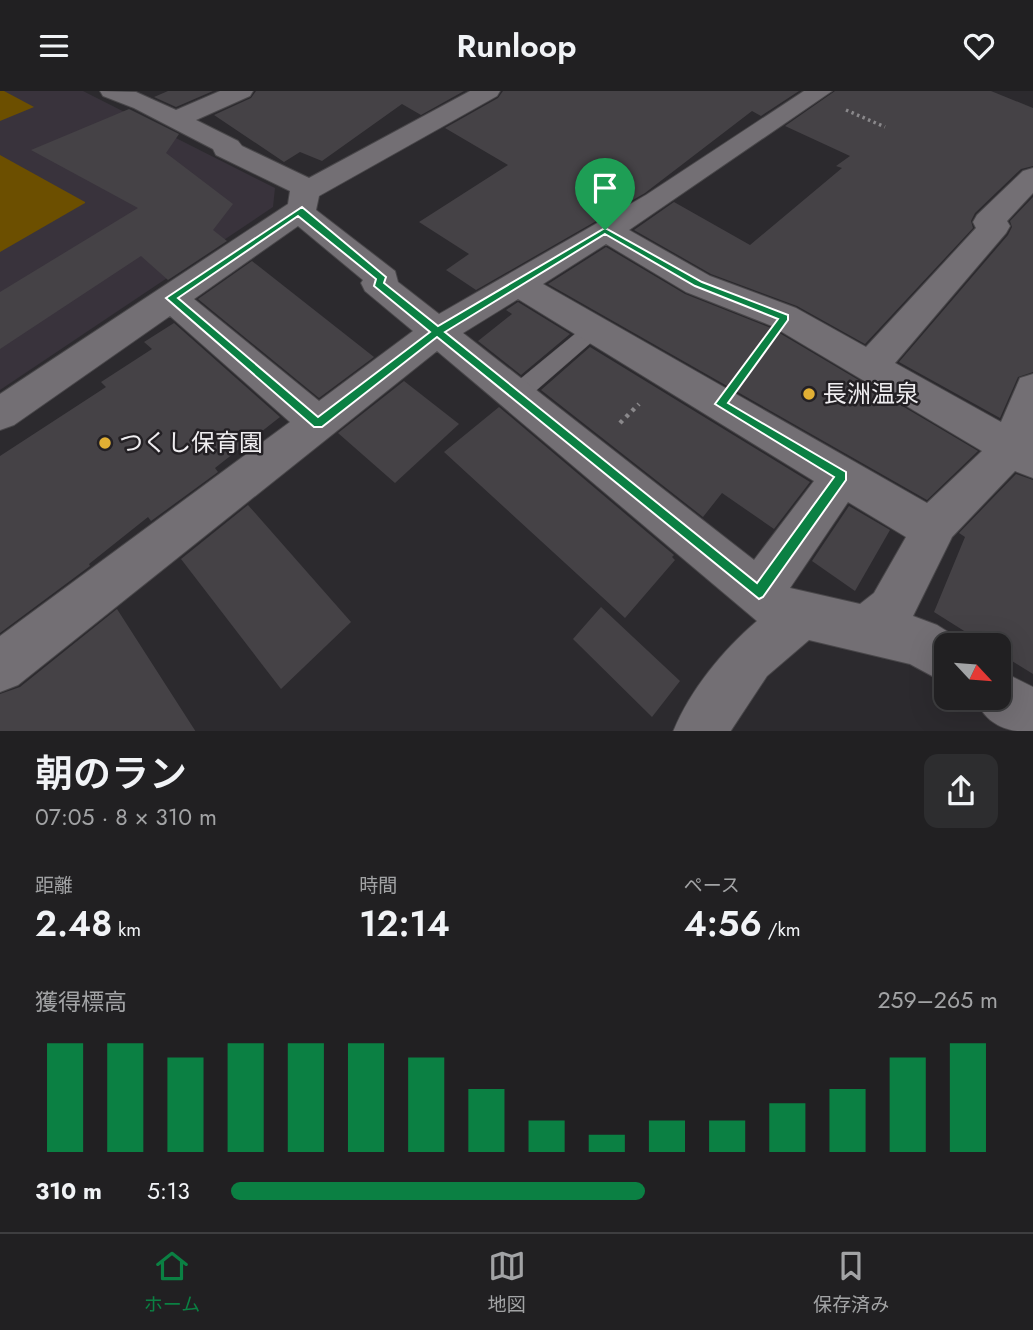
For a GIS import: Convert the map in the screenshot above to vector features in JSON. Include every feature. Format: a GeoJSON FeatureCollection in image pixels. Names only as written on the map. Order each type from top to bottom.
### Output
{"type":"FeatureCollection","features":[{"type":"Feature","properties":{"kind":"street"},"geometry":{"type":"LineString","coordinates":[[112,91],[132,101],[136,99],[229,147],[226,149],[300,184],[304,200],[301,213],[383,279],[377,283],[779,610],[920,642],[934,651]]}},
{"type":"Feature","properties":{"kind":"street"},"geometry":{"type":"LineString","coordinates":[[176,119],[241,91]]}},
{"type":"Feature","properties":{"kind":"street"},"geometry":{"type":"LineString","coordinates":[[0,414],[171,298],[304,200],[488,91]]}},
{"type":"Feature","properties":{"kind":"street"},"geometry":{"type":"LineString","coordinates":[[0,667],[438,332],[516,282],[656,201],[820,91]]}},
{"type":"Feature","properties":{"kind":"street"},"geometry":{"type":"LineString","coordinates":[[871,366],[995,226],[988,222],[1033,177]]}},
{"type":"Feature","properties":{"kind":"street"},"geometry":{"type":"LineString","coordinates":[[605,230],[698,284],[784,317],[1022,454]]}},
{"type":"Feature","properties":{"kind":"street"},"geometry":{"type":"LineString","coordinates":[[516,282],[933,530]]}},
{"type":"Feature","properties":{"kind":"street"},"geometry":{"type":"LineString","coordinates":[[171,298],[318,423]]}},
{"type":"Feature","properties":{"kind":"street"},"geometry":{"type":"LineString","coordinates":[[867,629],[891,610],[933,530],[1022,454],[1033,389]]}},
{"type":"Feature","properties":{"kind":"street"},"geometry":{"type":"LineString","coordinates":[[759,593],[842,476]]}},
{"type":"Feature","properties":{"kind":"street"},"geometry":{"type":"LineString","coordinates":[[699,731],[750,659],[802,614]]}},
{"type":"Feature","properties":{"kind":"street"},"geometry":{"type":"LineString","coordinates":[[1012,704],[1033,718]]}},
{"type":"Feature","properties":{"kind":"lane"},"geometry":{"type":"LineString","coordinates":[[516,395],[594,329]]}},
{"type":"Feature","properties":{"kind":"path"},"geometry":{"type":"LineString","coordinates":[[721,404],[784,317]]}},
{"type":"Feature","properties":{"kind":"path"},"geometry":{"type":"LineString","coordinates":[[589,455],[668,373]]}},
{"type":"Feature","properties":{"kind":"shaded area"},"geometry":{"type":"Polygon","coordinates":[[[0,91],[83,91],[275,188],[273,207],[0,390],[0,91]]]}},
{"type":"Feature","properties":{"kind":"shaded area"},"geometry":{"type":"Polygon","coordinates":[[[0,91],[4,91],[34,107],[0,121],[0,91]]]}},
{"type":"Feature","properties":{"kind":"shaded area"},"geometry":{"type":"Polygon","coordinates":[[[0,155],[85,202],[85,203],[0,252],[0,155]]]}},
{"type":"Feature","properties":{"kind":"building"},"geometry":{"type":"Polygon","coordinates":[[[168,91],[213,91],[176,107],[154,97],[168,91]]]}},
{"type":"Feature","properties":{"kind":"building"},"geometry":{"type":"Polygon","coordinates":[[[256,91],[464,91],[421,115],[402,104],[322,161],[300,152],[284,162],[214,115],[251,98],[256,91]]]}},
{"type":"Feature","properties":{"kind":"building"},"geometry":{"type":"Polygon","coordinates":[[[503,91],[799,91],[761,116],[752,111],[645,193],[476,290],[446,270],[469,254],[419,222],[508,165],[445,128],[498,98],[503,91]]]}},
{"type":"Feature","properties":{"kind":"building"},"geometry":{"type":"Polygon","coordinates":[[[835,91],[991,91],[1033,108],[1033,166],[1021,169],[975,213],[971,221],[973,228],[865,344],[797,306],[711,274],[634,230],[674,202],[750,245],[842,168],[836,166],[850,156],[785,126],[835,91]]]}},
{"type":"Feature","properties":{"kind":"building"},"geometry":{"type":"Polygon","coordinates":[[[129,109],[179,134],[166,153],[233,204],[213,230],[227,241],[168,280],[141,256],[0,349],[0,292],[138,208],[31,150],[129,109]]]}},
{"type":"Feature","properties":{"kind":"building"},"geometry":{"type":"Polygon","coordinates":[[[1033,197],[1033,372],[1018,377],[1000,418],[899,362],[1008,235],[1012,227],[1010,221],[1033,197]]]}},
{"type":"Feature","properties":{"kind":"building"},"geometry":{"type":"Polygon","coordinates":[[[606,247],[685,294],[771,328],[978,451],[927,500],[548,284],[606,247]]]}},
{"type":"Feature","properties":{"kind":"building"},"geometry":{"type":"Polygon","coordinates":[[[252,261],[374,357],[319,398],[198,299],[252,261]]]}},
{"type":"Feature","properties":{"kind":"building"},"geometry":{"type":"Polygon","coordinates":[[[518,302],[570,334],[521,375],[478,341],[512,314],[506,310],[518,302]]]}},
{"type":"Feature","properties":{"kind":"building"},"geometry":{"type":"Polygon","coordinates":[[[174,323],[280,417],[215,468],[218,472],[151,521],[148,517],[89,564],[90,566],[0,633],[0,456],[106,387],[101,382],[152,349],[144,342],[174,323]]]}},
{"type":"Feature","properties":{"kind":"building"},"geometry":{"type":"Polygon","coordinates":[[[590,347],[810,482],[774,529],[722,493],[703,517],[541,390],[590,347]]]}},
{"type":"Feature","properties":{"kind":"building"},"geometry":{"type":"Polygon","coordinates":[[[404,381],[459,424],[395,483],[338,433],[404,381]]]}},
{"type":"Feature","properties":{"kind":"building"},"geometry":{"type":"Polygon","coordinates":[[[499,407],[674,555],[672,557],[675,560],[625,618],[444,452],[499,407]]]}},
{"type":"Feature","properties":{"kind":"building"},"geometry":{"type":"Polygon","coordinates":[[[1016,474],[1033,480],[1033,674],[1012,661],[1012,633],[967,633],[934,612],[965,537],[959,533],[1016,474]]]}},
{"type":"Feature","properties":{"kind":"building"},"geometry":{"type":"Polygon","coordinates":[[[248,505],[351,622],[281,689],[181,559],[248,505]]]}},
{"type":"Feature","properties":{"kind":"building"},"geometry":{"type":"Polygon","coordinates":[[[849,506],[890,530],[855,591],[812,561],[849,506]]]}},
{"type":"Feature","properties":{"kind":"building"},"geometry":{"type":"Polygon","coordinates":[[[601,607],[680,681],[652,717],[573,639],[601,607]]]}},
{"type":"Feature","properties":{"kind":"building"},"geometry":{"type":"Polygon","coordinates":[[[117,609],[195,731],[0,731],[0,694],[20,687],[117,609]]]}},
{"type":"Feature","properties":{"kind":"place","name":"長洲温泉"},"geometry":{"type":"Point","coordinates":[809,394]}},
{"type":"Feature","properties":{"kind":"place","name":"つくし保育園"},"geometry":{"type":"Point","coordinates":[105,443]}},
{"type":"Feature","properties":{"kind":"route"},"geometry":{"type":"LineString","coordinates":[[605,230],[475,306],[438,332],[377,283],[383,279],[301,213],[302,209],[171,298],[318,423],[438,332],[759,593],[842,476],[721,404],[784,317],[698,284],[605,230]]}}]}
